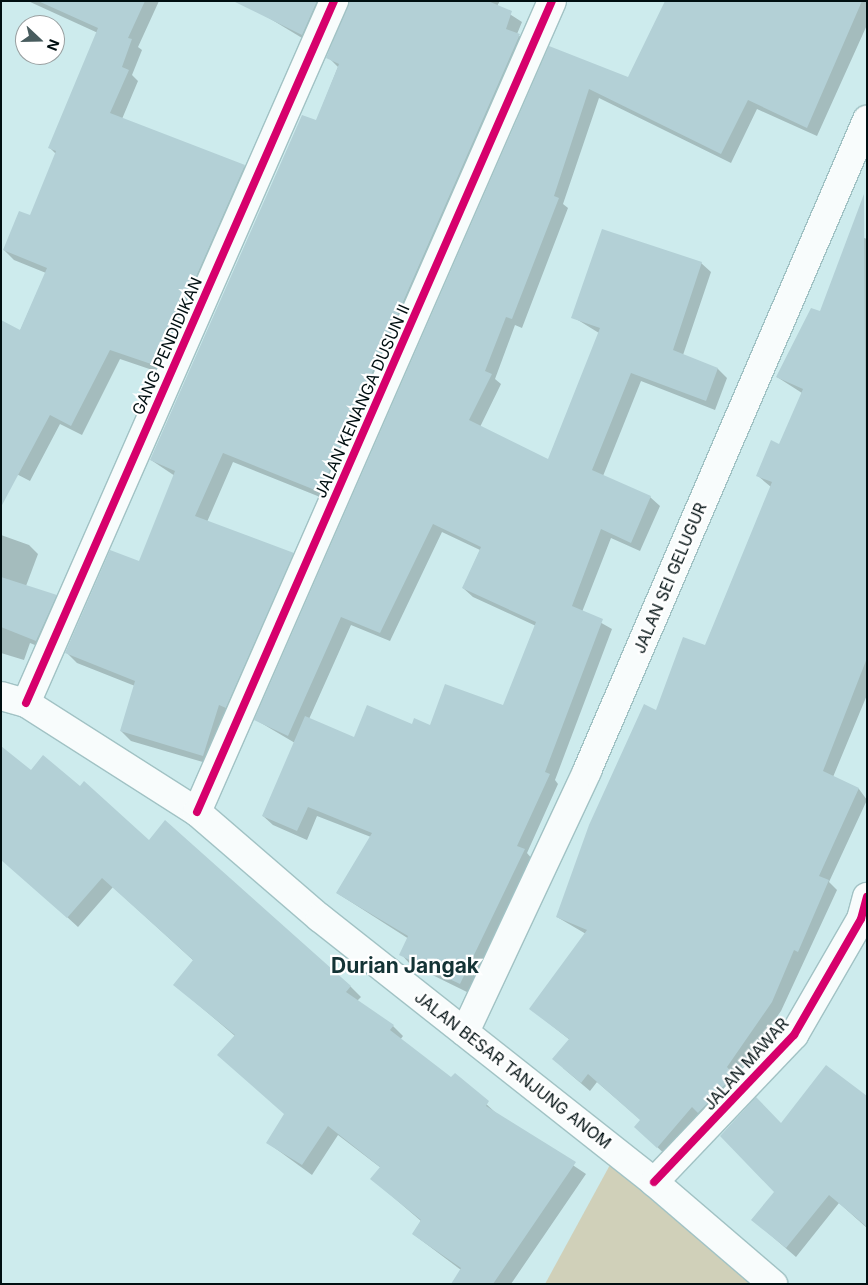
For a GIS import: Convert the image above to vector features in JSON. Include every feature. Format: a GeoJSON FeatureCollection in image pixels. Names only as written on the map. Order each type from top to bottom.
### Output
{"type":"FeatureCollection","features":[{"type":"Feature","properties":{"kind":"street","name":"GANG PENDIDIKAN"},"geometry":{"type":"LineString","coordinates":[[13,699],[334,1]]}},
{"type":"Feature","properties":{"kind":"street","name":"JALAN KENANGA DUSUN II"},"geometry":{"type":"LineString","coordinates":[[197,812],[552,1]]}},
{"type":"Feature","properties":{"kind":"street","name":"JALAN SEI GELUGUR"},"geometry":{"type":"LineString","coordinates":[[465,1032],[587,771],[867,120]]}},
{"type":"Feature","properties":{"kind":"street","name":"JALAN BESAR TANJUNG ANOM"},"geometry":{"type":"LineString","coordinates":[[13,699],[197,812],[320,918],[654,1182],[773,1284]]}},
{"type":"Feature","properties":{"kind":"street","name":"JALAN MAWAR"},"geometry":{"type":"LineString","coordinates":[[654,1182],[794,1035],[861,919],[867,898]]}},
{"type":"Feature","properties":{"kind":"green space"},"geometry":{"type":"Polygon","coordinates":[[[611,1163],[757,1284],[545,1284],[611,1163]]]}},
{"type":"Feature","properties":{"kind":"building"},"geometry":{"type":"Polygon","coordinates":[[[38,1],[145,1],[128,38],[132,39],[122,67],[129,70],[110,113],[245,165],[157,366],[110,350],[71,426],[50,415],[1,507],[1,320],[20,330],[47,268],[3,250],[19,211],[30,215],[56,151],[48,148],[98,28],[38,1]]]}},
{"type":"Feature","properties":{"kind":"building"},"geometry":{"type":"Polygon","coordinates":[[[233,1],[317,1],[302,35],[233,1]]]}},
{"type":"Feature","properties":{"kind":"building"},"geometry":{"type":"Polygon","coordinates":[[[349,1],[488,1],[512,11],[506,29],[520,34],[320,492],[223,453],[195,516],[294,553],[226,708],[219,705],[203,756],[120,731],[135,681],[65,653],[110,550],[139,561],[175,471],[150,460],[302,115],[316,120],[339,64],[326,58],[349,1]]]}},
{"type":"Feature","properties":{"kind":"building"},"geometry":{"type":"Polygon","coordinates":[[[665,1],[862,1],[807,128],[748,100],[721,154],[589,89],[554,196],[559,198],[512,319],[506,317],[485,371],[492,374],[469,420],[548,459],[600,328],[571,318],[602,229],[702,262],[673,350],[718,368],[706,401],[631,373],[592,470],[651,496],[631,543],[601,529],[572,606],[603,619],[545,772],[550,774],[517,846],[525,849],[460,984],[399,955],[408,936],[336,893],[372,833],[308,807],[297,831],[262,816],[305,716],[354,737],[367,705],[412,724],[414,718],[430,725],[445,684],[503,705],[536,622],[462,588],[481,547],[433,524],[380,633],[341,617],[288,736],[254,720],[549,46],[628,77],[665,1]]]}},
{"type":"Feature","properties":{"kind":"building"},"geometry":{"type":"Polygon","coordinates":[[[864,194],[867,658],[823,771],[859,788],[819,876],[829,880],[798,952],[794,950],[772,1002],[727,1067],[734,1075],[698,1113],[692,1107],[657,1148],[634,1127],[640,1120],[588,1074],[581,1083],[552,1059],[569,1039],[529,1009],[587,930],[556,917],[589,825],[644,704],[656,710],[683,637],[705,645],[733,577],[772,482],[756,476],[771,440],[779,444],[803,389],[776,377],[811,308],[820,311],[864,194]]]}},
{"type":"Feature","properties":{"kind":"building"},"geometry":{"type":"Polygon","coordinates":[[[1,577],[57,595],[36,641],[1,627],[1,577]]]}},
{"type":"Feature","properties":{"kind":"building"},"geometry":{"type":"Polygon","coordinates":[[[1,746],[31,770],[43,755],[80,786],[84,781],[149,840],[165,820],[351,986],[346,992],[394,1025],[390,1030],[451,1077],[455,1073],[489,1101],[486,1106],[576,1162],[493,1284],[451,1284],[461,1268],[412,1234],[421,1220],[370,1179],[380,1167],[328,1126],[302,1165],[266,1143],[284,1114],[217,1055],[235,1035],[173,985],[193,960],[102,878],[67,918],[1,860],[1,746]]]}},
{"type":"Feature","properties":{"kind":"building"},"geometry":{"type":"Polygon","coordinates":[[[826,1065],[867,1096],[867,1227],[829,1195],[786,1248],[751,1220],[774,1192],[720,1136],[756,1097],[781,1123],[826,1065]]]}},
{"type":"Feature","properties":{"kind":"cycle path"},"geometry":{"type":"LineString","coordinates":[[26,703],[334,1]]}},
{"type":"Feature","properties":{"kind":"cycle path"},"geometry":{"type":"LineString","coordinates":[[197,812],[552,1]]}},
{"type":"Feature","properties":{"kind":"cycle path"},"geometry":{"type":"LineString","coordinates":[[654,1182],[794,1035],[861,919],[867,897]]}},
{"type":"Feature","properties":{"kind":"district","name":"Durian Jangak"},"geometry":{"type":"Point","coordinates":[405,966]}}]}
